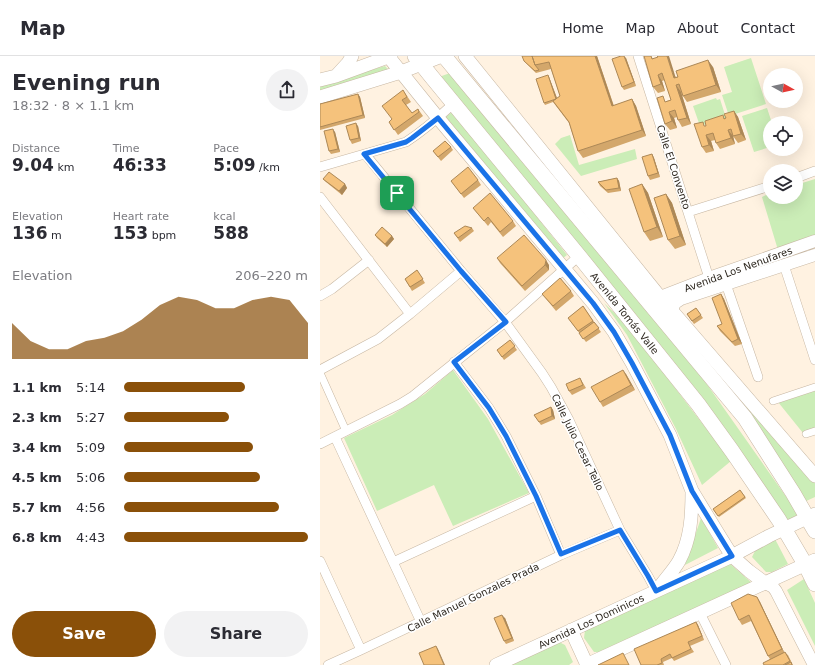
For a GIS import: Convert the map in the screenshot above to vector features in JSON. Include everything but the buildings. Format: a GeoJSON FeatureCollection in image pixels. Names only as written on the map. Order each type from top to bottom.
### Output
{"type":"FeatureCollection","features":[{"type":"Feature","properties":{"kind":"main road"},"geometry":{"type":"LineString","coordinates":[[336,76],[348,63],[352,56]]}},
{"type":"Feature","properties":{"kind":"main road"},"geometry":{"type":"LineString","coordinates":[[320,80],[336,76],[389,56]]}},
{"type":"Feature","properties":{"kind":"main road","name":"Avenida Tomás Valle"},"geometry":{"type":"LineString","coordinates":[[389,56],[438,118],[593,303],[614,332],[629,357],[670,435],[692,491],[732,556],[765,583]]}},
{"type":"Feature","properties":{"kind":"main road"},"geometry":{"type":"LineString","coordinates":[[320,97],[401,72],[418,60],[443,56],[745,418],[793,492],[811,516],[815,531]]}},
{"type":"Feature","properties":{"kind":"main road"},"geometry":{"type":"LineString","coordinates":[[465,56],[660,297],[815,476]]}},
{"type":"Feature","properties":{"kind":"main road","name":"Avenida Tomás Valle"},"geometry":{"type":"LineString","coordinates":[[418,60],[698,404],[774,511],[785,529],[810,562],[815,584]]}},
{"type":"Feature","properties":{"kind":"main road"},"geometry":{"type":"LineString","coordinates":[[657,591],[679,561],[688,538],[692,516],[692,491]]}},
{"type":"Feature","properties":{"kind":"main road","name":"Avenida Los Dominicos"},"geometry":{"type":"LineString","coordinates":[[496,665],[732,556],[811,516]]}},
{"type":"Feature","properties":{"kind":"main road"},"geometry":{"type":"LineString","coordinates":[[571,630],[586,665],[810,562]]}},
{"type":"Feature","properties":{"kind":"street","name":"Calle El Convento"},"geometry":{"type":"LineString","coordinates":[[638,56],[710,278]]}},
{"type":"Feature","properties":{"kind":"street"},"geometry":{"type":"LineString","coordinates":[[320,167],[406,142],[438,118],[453,104]]}},
{"type":"Feature","properties":{"kind":"street","name":"Calle Julio Cesar Tello"},"geometry":{"type":"LineString","coordinates":[[364,154],[461,271],[506,322],[542,373],[569,420],[620,530],[657,591]]}},
{"type":"Feature","properties":{"kind":"street"},"geometry":{"type":"LineString","coordinates":[[803,176],[815,172]]}},
{"type":"Feature","properties":{"kind":"street"},"geometry":{"type":"LineString","coordinates":[[688,212],[763,188]]}},
{"type":"Feature","properties":{"kind":"street"},"geometry":{"type":"LineString","coordinates":[[320,197],[410,314]]}},
{"type":"Feature","properties":{"kind":"street","name":"Avenida Los Nenufares"},"geometry":{"type":"LineString","coordinates":[[660,297],[815,241]]}},
{"type":"Feature","properties":{"kind":"street","name":"Avenida Los Nenufares"},"geometry":{"type":"LineString","coordinates":[[672,310],[676,303],[681,299],[815,255]]}},
{"type":"Feature","properties":{"kind":"street"},"geometry":{"type":"LineString","coordinates":[[320,444],[400,404],[424,387],[506,322],[579,256]]}},
{"type":"Feature","properties":{"kind":"street"},"geometry":{"type":"LineString","coordinates":[[320,296],[332,289],[369,260]]}},
{"type":"Feature","properties":{"kind":"street"},"geometry":{"type":"LineString","coordinates":[[784,265],[815,360]]}},
{"type":"Feature","properties":{"kind":"street"},"geometry":{"type":"LineString","coordinates":[[320,370],[378,339],[461,271]]}},
{"type":"Feature","properties":{"kind":"street"},"geometry":{"type":"LineString","coordinates":[[726,284],[758,377]]}},
{"type":"Feature","properties":{"kind":"street"},"geometry":{"type":"LineString","coordinates":[[454,362],[497,420],[536,496],[561,554]]}},
{"type":"Feature","properties":{"kind":"street"},"geometry":{"type":"LineString","coordinates":[[320,373],[346,430]]}},
{"type":"Feature","properties":{"kind":"street"},"geometry":{"type":"LineString","coordinates":[[773,401],[815,387]]}},
{"type":"Feature","properties":{"kind":"street"},"geometry":{"type":"LineString","coordinates":[[806,434],[815,431]]}},
{"type":"Feature","properties":{"kind":"street"},"geometry":{"type":"LineString","coordinates":[[335,436],[420,622]]}},
{"type":"Feature","properties":{"kind":"street"},"geometry":{"type":"LineString","coordinates":[[393,562],[536,496]]}},
{"type":"Feature","properties":{"kind":"street","name":"Calle Manuel Gonzales Prada"},"geometry":{"type":"LineString","coordinates":[[328,665],[561,554],[620,530]]}},
{"type":"Feature","properties":{"kind":"street"},"geometry":{"type":"LineString","coordinates":[[320,561],[361,650]]}},
{"type":"Feature","properties":{"kind":"street","name":"Avenida Tomás Valle"},"geometry":{"type":"LineString","coordinates":[[765,583],[776,590],[814,665]]}},
{"type":"Feature","properties":{"kind":"street"},"geometry":{"type":"LineString","coordinates":[[700,613],[726,665]]}},
{"type":"Feature","properties":{"kind":"green space"},"geometry":{"type":"Polygon","coordinates":[[[751,58],[763,95],[763,105],[729,116],[722,95],[732,92],[724,67],[751,58]]]}},
{"type":"Feature","properties":{"kind":"green space"},"geometry":{"type":"Polygon","coordinates":[[[385,66],[390,71],[320,91],[320,84],[385,66]]]}},
{"type":"Feature","properties":{"kind":"green space"},"geometry":{"type":"Polygon","coordinates":[[[450,73],[687,356],[799,515],[788,521],[698,392],[439,77],[450,73]]]}},
{"type":"Feature","properties":{"kind":"green space"},"geometry":{"type":"Polygon","coordinates":[[[716,98],[717,100],[720,99],[726,118],[700,126],[693,106],[716,98]]]}},
{"type":"Feature","properties":{"kind":"green space"},"geometry":{"type":"Polygon","coordinates":[[[767,108],[770,116],[763,116],[763,149],[754,152],[742,116],[767,108]]]}},
{"type":"Feature","properties":{"kind":"green space"},"geometry":{"type":"Polygon","coordinates":[[[453,111],[567,255],[562,259],[446,117],[453,111]]]}},
{"type":"Feature","properties":{"kind":"green space"},"geometry":{"type":"Polygon","coordinates":[[[570,135],[579,165],[635,149],[637,159],[581,176],[555,144],[561,138],[570,135]]]}},
{"type":"Feature","properties":{"kind":"green space"},"geometry":{"type":"Polygon","coordinates":[[[815,179],[815,237],[778,250],[764,204],[803,204],[803,183],[815,179]]]}},
{"type":"Feature","properties":{"kind":"green space"},"geometry":{"type":"Polygon","coordinates":[[[604,303],[626,324],[731,461],[702,485],[676,429],[627,335],[604,303]]]}},
{"type":"Feature","properties":{"kind":"green space"},"geometry":{"type":"Polygon","coordinates":[[[453,370],[488,419],[529,493],[453,526],[434,485],[377,511],[344,438],[392,415],[425,394],[453,370]]]}},
{"type":"Feature","properties":{"kind":"green space"},"geometry":{"type":"Polygon","coordinates":[[[815,390],[815,429],[803,433],[778,402],[815,390]]]}},
{"type":"Feature","properties":{"kind":"green space"},"geometry":{"type":"Polygon","coordinates":[[[744,400],[815,481],[815,497],[804,502],[738,405],[744,400]]]}},
{"type":"Feature","properties":{"kind":"green space"},"geometry":{"type":"Polygon","coordinates":[[[701,518],[718,548],[685,565],[701,518]]]}},
{"type":"Feature","properties":{"kind":"green space"},"geometry":{"type":"Polygon","coordinates":[[[775,539],[788,564],[772,572],[766,572],[752,557],[755,551],[775,539]]]}},
{"type":"Feature","properties":{"kind":"green space"},"geometry":{"type":"Polygon","coordinates":[[[729,563],[752,583],[603,652],[594,652],[584,638],[585,630],[729,563]]]}},
{"type":"Feature","properties":{"kind":"green space"},"geometry":{"type":"Polygon","coordinates":[[[804,579],[815,603],[815,646],[787,590],[804,579]]]}},
{"type":"Feature","properties":{"kind":"green space"},"geometry":{"type":"Polygon","coordinates":[[[555,640],[565,645],[573,662],[569,665],[502,665],[555,640]]]}},
{"type":"Feature","properties":{"kind":"route"},"geometry":{"type":"LineString","coordinates":[[438,118],[593,303],[614,332],[670,435],[692,491],[732,556],[656,591],[620,530],[561,554],[536,496],[506,436],[489,408],[454,362],[506,322],[461,271],[397,193],[364,154],[406,142],[438,118]]}}]}
